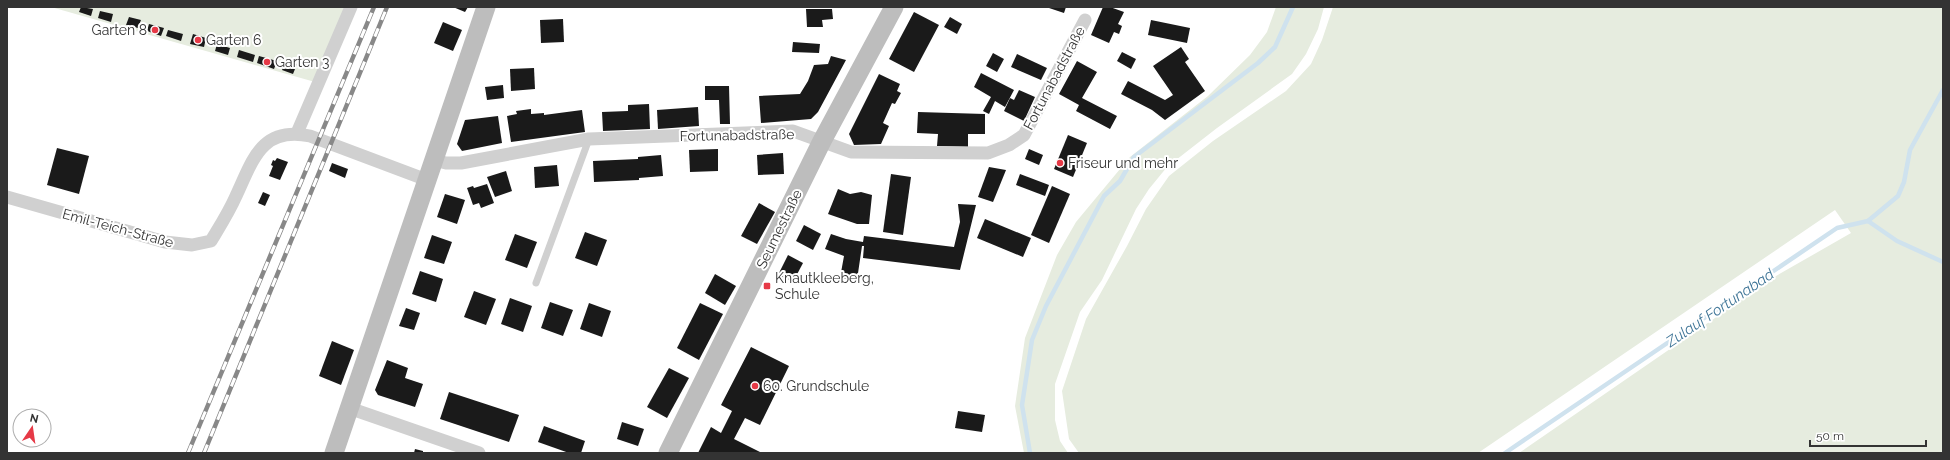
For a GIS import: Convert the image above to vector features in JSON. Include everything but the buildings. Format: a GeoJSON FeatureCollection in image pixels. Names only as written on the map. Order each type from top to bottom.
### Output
{"type":"FeatureCollection","features":[{"type":"Feature","properties":{"kind":"street"},"geometry":{"type":"LineString","coordinates":[[297,133],[351,7]]}},
{"type":"Feature","properties":{"kind":"street"},"geometry":{"type":"LineString","coordinates":[[334,453],[486,7]]}},
{"type":"Feature","properties":{"kind":"street","name":"Seumestraße"},"geometry":{"type":"LineString","coordinates":[[668,453],[822,141],[894,7]]}},
{"type":"Feature","properties":{"kind":"street","name":"Fortunabadstraße"},"geometry":{"type":"LineString","coordinates":[[434,160],[446,163],[461,163],[589,139],[794,131],[851,152],[988,153],[1009,145],[1024,134],[1085,20]]}},
{"type":"Feature","properties":{"kind":"street","name":"Emil-Teich-Straße"},"geometry":{"type":"LineString","coordinates":[[7,197],[165,242],[192,246],[211,241],[225,219],[256,153],[270,141],[284,134],[297,133],[310,136],[427,180]]}},
{"type":"Feature","properties":{"kind":"street"},"geometry":{"type":"LineString","coordinates":[[349,408],[479,453]]}},
{"type":"Feature","properties":{"kind":"lane"},"geometry":{"type":"LineString","coordinates":[[536,283],[589,139]]}},
{"type":"Feature","properties":{"kind":"shaded area"},"geometry":{"type":"Polygon","coordinates":[[[51,7],[345,7],[315,82],[51,7]]]}},
{"type":"Feature","properties":{"kind":"shaded area"},"geometry":{"type":"Polygon","coordinates":[[[1276,7],[1324,7],[1318,29],[1306,54],[1292,74],[1217,128],[1167,167],[1149,189],[1136,209],[1102,280],[1080,312],[1055,384],[1055,420],[1060,441],[1068,453],[1024,453],[1015,406],[1025,338],[1057,255],[1076,222],[1130,157],[1208,96],[1250,55],[1267,32],[1276,7]]]}},
{"type":"Feature","properties":{"kind":"shaded area"},"geometry":{"type":"Polygon","coordinates":[[[1333,7],[1943,7],[1943,453],[1519,453],[1776,276],[1851,233],[1835,210],[1478,453],[1079,453],[1069,439],[1062,391],[1086,319],[1146,209],[1169,176],[1213,141],[1286,91],[1311,64],[1322,40],[1333,7]]]}},
{"type":"Feature","properties":{"kind":"waterway"},"geometry":{"type":"LineString","coordinates":[[1030,453],[1022,405],[1032,340],[1046,306],[1104,196],[1120,181],[1134,157],[1258,63],[1275,47],[1293,7]]}},
{"type":"Feature","properties":{"kind":"waterway"},"geometry":{"type":"LineString","coordinates":[[1868,221],[1898,196],[1904,182],[1910,150],[1943,90]]}},
{"type":"Feature","properties":{"kind":"waterway","name":"Zulauf Fortunabad"},"geometry":{"type":"LineString","coordinates":[[1505,453],[1837,228],[1868,221],[1897,241],[1943,262]]}},
{"type":"Feature","properties":{"kind":"railway"},"geometry":{"type":"LineString","coordinates":[[188,453],[374,7]]}},
{"type":"Feature","properties":{"kind":"railway"},"geometry":{"type":"LineString","coordinates":[[204,453],[387,7]]}},
{"type":"Feature","properties":{"kind":"place","name":"Garten 8"},"geometry":{"type":"Point","coordinates":[155,30]}},
{"type":"Feature","properties":{"kind":"place","name":"Garten 6"},"geometry":{"type":"Point","coordinates":[198,40]}},
{"type":"Feature","properties":{"kind":"place","name":"Garten 3"},"geometry":{"type":"Point","coordinates":[267,62]}},
{"type":"Feature","properties":{"kind":"place","name":"Friseur und mehr"},"geometry":{"type":"Point","coordinates":[1060,163]}},
{"type":"Feature","properties":{"kind":"place","name":"Knautkleeberg, Schule"},"geometry":{"type":"Point","coordinates":[767,286]}},
{"type":"Feature","properties":{"kind":"place","name":"60. Grundschule"},"geometry":{"type":"Point","coordinates":[755,386]}}]}
